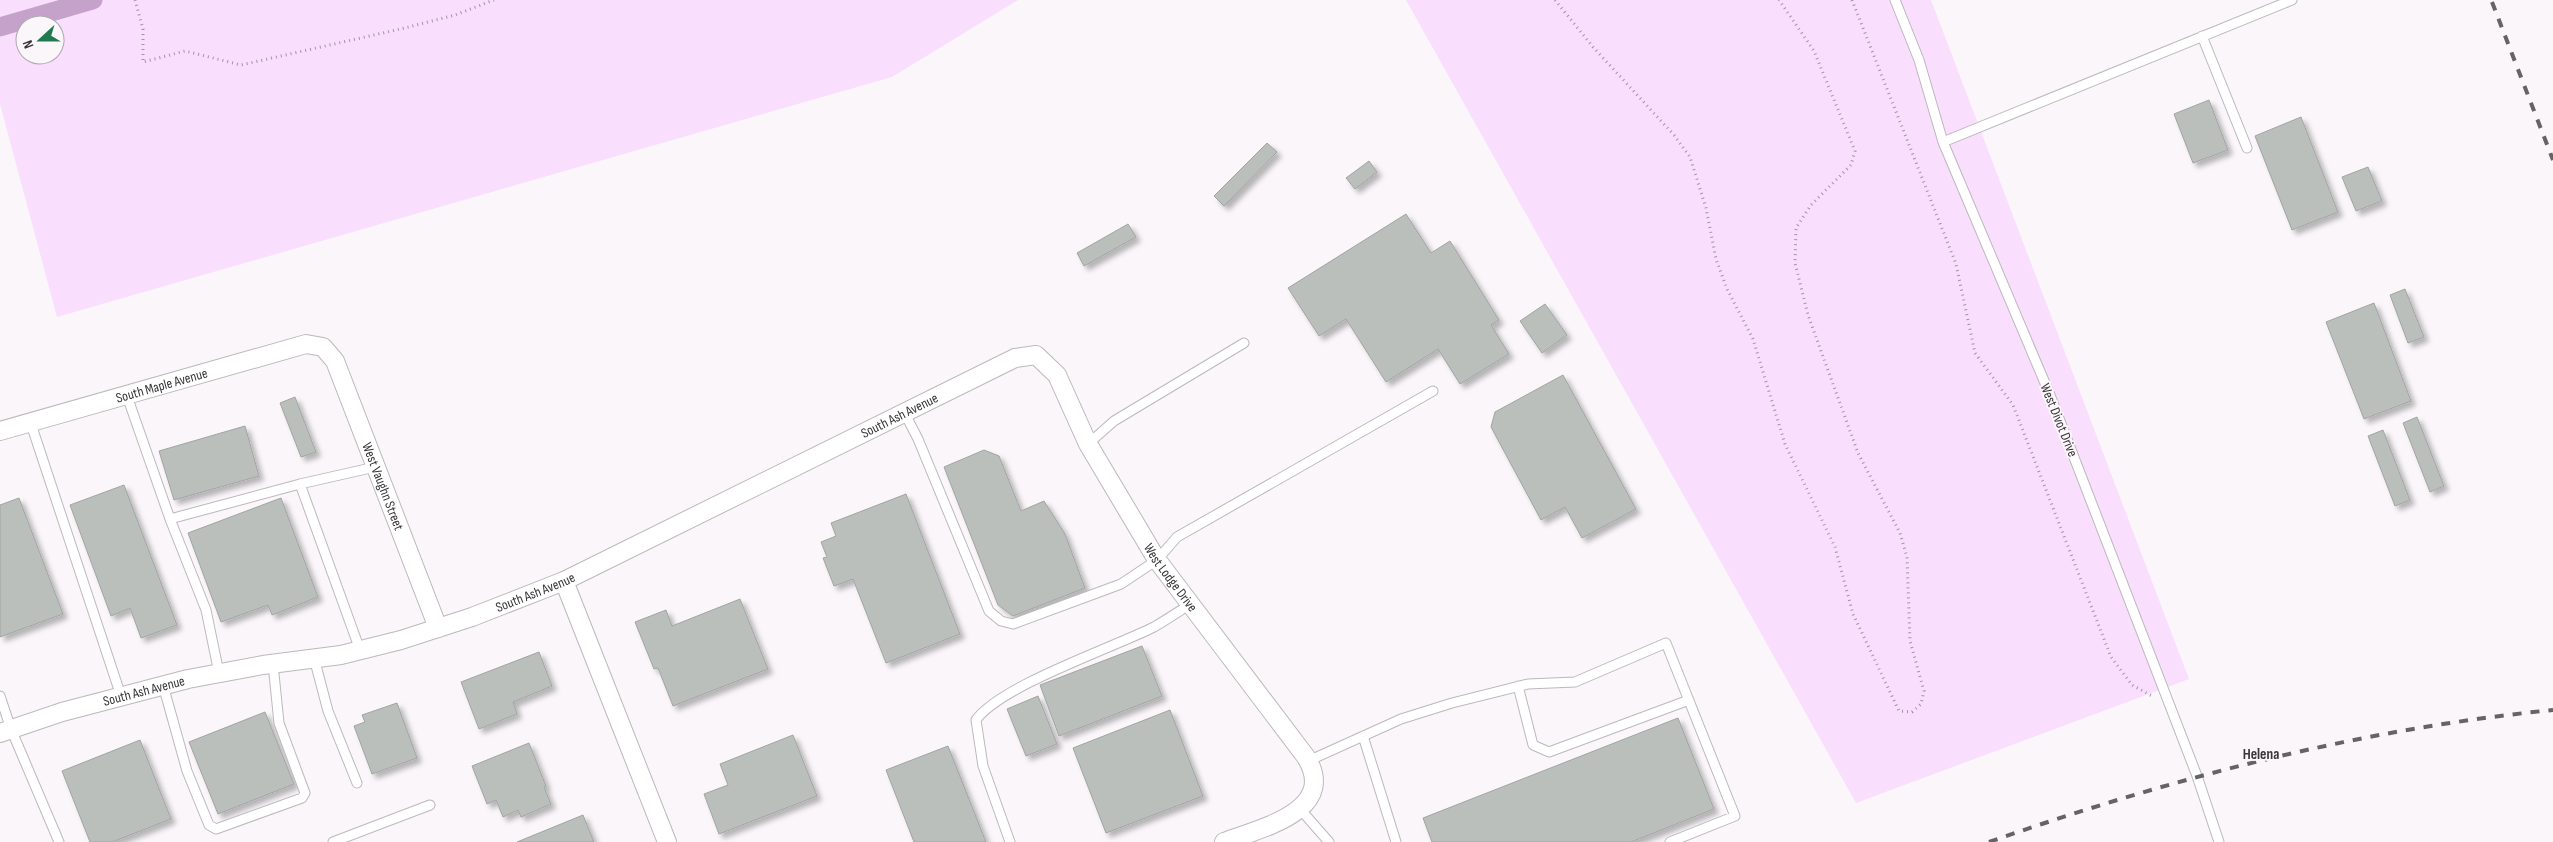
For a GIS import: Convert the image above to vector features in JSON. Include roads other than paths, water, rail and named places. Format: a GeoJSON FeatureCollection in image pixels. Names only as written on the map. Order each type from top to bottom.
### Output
{"type":"FeatureCollection","features":[{"type":"Feature","properties":{"kind":"street","name":"South Maple Avenue"},"geometry":{"type":"LineString","coordinates":[[0,431],[31,424],[306,344],[323,347]]}},
{"type":"Feature","properties":{"kind":"street","name":"West Vaughn Street"},"geometry":{"type":"LineString","coordinates":[[323,347],[335,361],[438,628]]}},
{"type":"Feature","properties":{"kind":"street","name":"West Lodge Drive"},"geometry":{"type":"LineString","coordinates":[[1036,354],[1057,376],[1088,444],[1156,560],[1308,761],[1314,773],[1313,794],[1300,809]]}},
{"type":"Feature","properties":{"kind":"street","name":"South Ash Avenue"},"geometry":{"type":"LineString","coordinates":[[6,731],[62,712],[164,685],[219,673],[360,650],[438,628],[564,581],[1016,358],[1036,354]]}},
{"type":"Feature","properties":{"kind":"street"},"geometry":{"type":"LineString","coordinates":[[564,581],[667,842]]}},
{"type":"Feature","properties":{"kind":"street"},"geometry":{"type":"LineString","coordinates":[[1224,842],[1281,820],[1300,809]]}},
{"type":"Feature","properties":{"kind":"lane","name":"West Divot Drive"},"geometry":{"type":"LineString","coordinates":[[1895,0],[1919,60],[1943,142],[2050,395],[2170,705],[2220,842]]}},
{"type":"Feature","properties":{"kind":"lane"},"geometry":{"type":"LineString","coordinates":[[1943,142],[2292,0]]}},
{"type":"Feature","properties":{"kind":"lane"},"geometry":{"type":"LineString","coordinates":[[2202,36],[2247,148]]}},
{"type":"Feature","properties":{"kind":"lane"},"geometry":{"type":"LineString","coordinates":[[1088,444],[1114,420],[1244,343]]}},
{"type":"Feature","properties":{"kind":"lane"},"geometry":{"type":"LineString","coordinates":[[904,412],[918,439],[989,611],[1001,621],[1013,624],[1122,584],[1156,560],[1177,537],[1433,391]]}},
{"type":"Feature","properties":{"kind":"lane"},"geometry":{"type":"LineString","coordinates":[[127,396],[170,519],[206,610],[219,673]]}},
{"type":"Feature","properties":{"kind":"lane"},"geometry":{"type":"LineString","coordinates":[[31,424],[121,696]]}},
{"type":"Feature","properties":{"kind":"lane"},"geometry":{"type":"LineString","coordinates":[[170,519],[300,484],[375,467]]}},
{"type":"Feature","properties":{"kind":"lane"},"geometry":{"type":"LineString","coordinates":[[300,484],[360,650]]}},
{"type":"Feature","properties":{"kind":"lane"},"geometry":{"type":"LineString","coordinates":[[1010,842],[983,766],[976,720],[983,710],[1016,690],[1154,626],[1190,605]]}},
{"type":"Feature","properties":{"kind":"lane"},"geometry":{"type":"LineString","coordinates":[[1308,761],[1401,719],[1452,703],[1518,686],[1575,682],[1666,643],[1735,816],[1670,842]]}},
{"type":"Feature","properties":{"kind":"lane"},"geometry":{"type":"LineString","coordinates":[[314,658],[328,711],[357,783]]}},
{"type":"Feature","properties":{"kind":"lane"},"geometry":{"type":"LineString","coordinates":[[164,685],[187,771],[209,825],[216,829],[302,798],[305,792],[279,723],[273,664]]}},
{"type":"Feature","properties":{"kind":"lane"},"geometry":{"type":"LineString","coordinates":[[1518,686],[1533,745],[1549,752],[1689,700]]}},
{"type":"Feature","properties":{"kind":"lane"},"geometry":{"type":"LineString","coordinates":[[0,696],[6,731],[60,842]]}},
{"type":"Feature","properties":{"kind":"lane"},"geometry":{"type":"LineString","coordinates":[[1363,736],[1396,842]]}},
{"type":"Feature","properties":{"kind":"lane"},"geometry":{"type":"LineString","coordinates":[[333,842],[430,805]]}},
{"type":"Feature","properties":{"kind":"lane"},"geometry":{"type":"LineString","coordinates":[[1300,809],[1329,842]]}},
{"type":"Feature","properties":{"kind":"waterway"},"geometry":{"type":"LineString","coordinates":[[0,27],[93,0]]}},
{"type":"Feature","properties":{"kind":"railway"},"geometry":{"type":"LineString","coordinates":[[2492,2],[2553,160]]}},
{"type":"Feature","properties":{"kind":"railway"},"geometry":{"type":"LineString","coordinates":[[1989,842],[2127,797],[2267,759],[2409,730],[2553,710]]}},
{"type":"Feature","properties":{"kind":"district","name":"Helena"},"geometry":{"type":"Point","coordinates":[2261,754]}}]}
